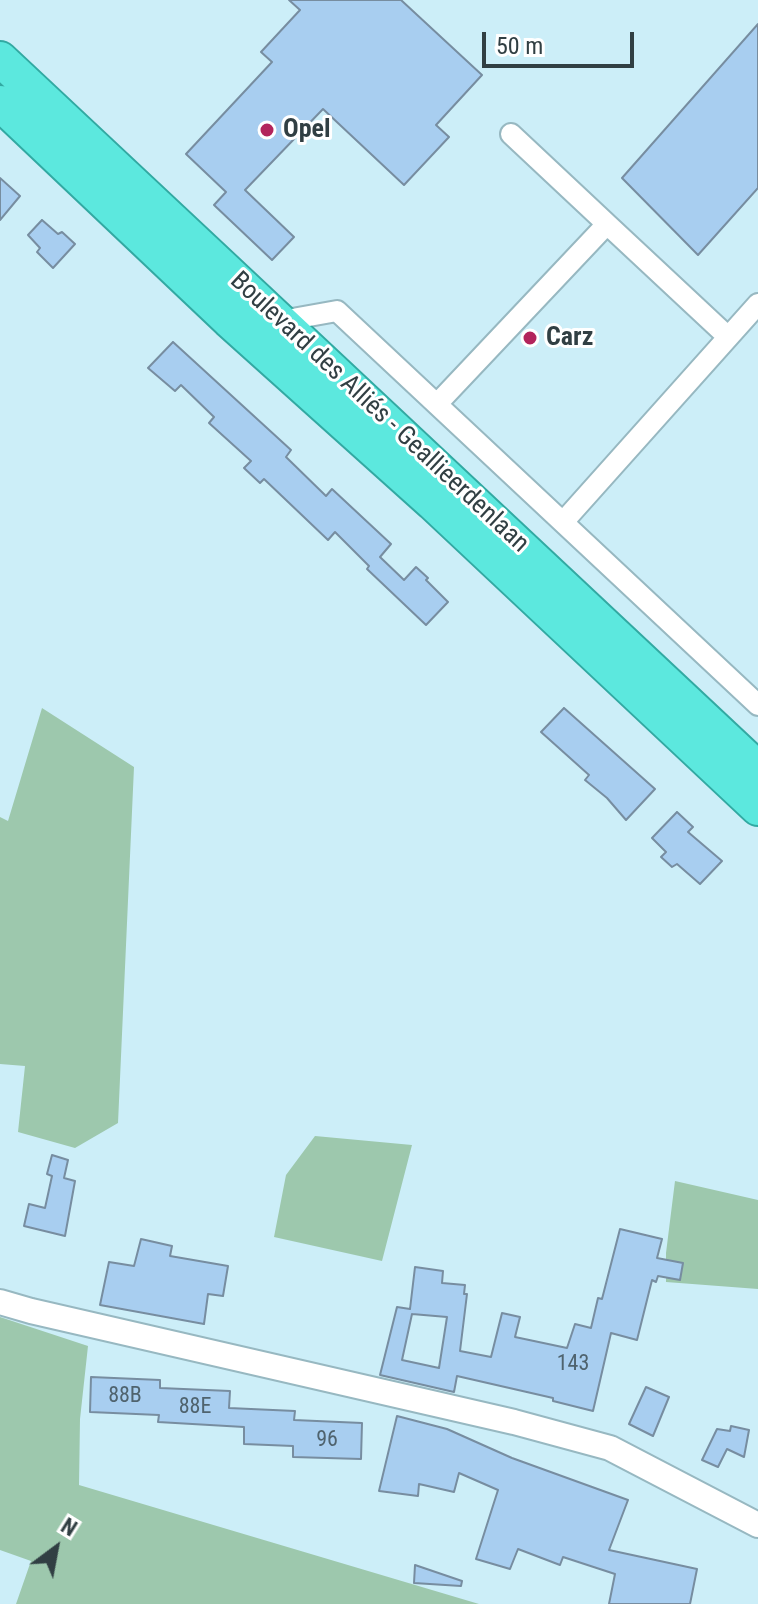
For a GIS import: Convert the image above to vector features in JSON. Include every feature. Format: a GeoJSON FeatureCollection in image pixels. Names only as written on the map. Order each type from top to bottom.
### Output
{"type":"FeatureCollection","features":[{"type":"Feature","properties":{"kind":"highway","name":"Boulevard des Alliés - Geallieerdenlaan"},"geometry":{"type":"LineString","coordinates":[[0,59],[758,769]]}},
{"type":"Feature","properties":{"kind":"highway","name":"Boulevard des Alliés - Geallieerdenlaan"},"geometry":{"type":"LineString","coordinates":[[0,103],[229,320],[433,503],[758,808]]}},
{"type":"Feature","properties":{"kind":"street"},"geometry":{"type":"LineString","coordinates":[[511,134],[727,336]]}},
{"type":"Feature","properties":{"kind":"street"},"geometry":{"type":"LineString","coordinates":[[437,404],[607,224]]}},
{"type":"Feature","properties":{"kind":"street"},"geometry":{"type":"LineString","coordinates":[[564,521],[758,304]]}},
{"type":"Feature","properties":{"kind":"street"},"geometry":{"type":"LineString","coordinates":[[281,321],[337,311],[758,705]]}},
{"type":"Feature","properties":{"kind":"street"},"geometry":{"type":"LineString","coordinates":[[0,1302],[610,1448],[758,1525]]}},
{"type":"Feature","properties":{"kind":"green space"},"geometry":{"type":"Polygon","coordinates":[[[42,708],[134,767],[118,1123],[75,1148],[18,1132],[25,1066],[0,1064],[0,817],[8,821],[42,708]]]}},
{"type":"Feature","properties":{"kind":"green space"},"geometry":{"type":"Polygon","coordinates":[[[315,1136],[412,1145],[382,1261],[274,1237],[286,1175],[315,1136]]]}},
{"type":"Feature","properties":{"kind":"green space"},"geometry":{"type":"Polygon","coordinates":[[[675,1181],[758,1200],[758,1289],[666,1282],[666,1253],[675,1181]]]}},
{"type":"Feature","properties":{"kind":"green space"},"geometry":{"type":"Polygon","coordinates":[[[0,1317],[88,1346],[80,1419],[79,1485],[479,1604],[16,1604],[31,1561],[0,1550],[0,1317]]]}},
{"type":"Feature","properties":{"kind":"building"},"geometry":{"type":"Polygon","coordinates":[[[289,0],[401,0],[482,75],[436,125],[449,137],[404,185],[323,109],[245,190],[294,237],[272,260],[214,205],[226,192],[186,154],[272,62],[261,52],[300,10],[289,0]]]}},
{"type":"Feature","properties":{"kind":"building"},"geometry":{"type":"Polygon","coordinates":[[[758,24],[758,188],[698,255],[622,178],[758,24]]]}},
{"type":"Feature","properties":{"kind":"building"},"geometry":{"type":"Polygon","coordinates":[[[0,178],[20,196],[0,220],[0,178]]]}},
{"type":"Feature","properties":{"kind":"building"},"geometry":{"type":"Polygon","coordinates":[[[42,220],[75,244],[53,268],[37,252],[40,248],[28,235],[42,220]]]}},
{"type":"Feature","properties":{"kind":"building"},"geometry":{"type":"Polygon","coordinates":[[[173,342],[291,450],[286,457],[326,496],[332,489],[391,544],[380,557],[404,580],[416,567],[428,578],[426,580],[448,602],[426,625],[367,569],[369,566],[335,532],[328,540],[264,479],[260,483],[244,468],[251,461],[209,423],[214,417],[181,385],[175,391],[148,368],[173,342]]]}},
{"type":"Feature","properties":{"kind":"building"},"geometry":{"type":"Polygon","coordinates":[[[564,708],[655,789],[626,820],[607,798],[585,780],[589,775],[541,732],[564,708]]]}},
{"type":"Feature","properties":{"kind":"building"},"geometry":{"type":"Polygon","coordinates":[[[677,812],[693,827],[688,832],[722,861],[700,884],[677,864],[672,867],[661,857],[666,852],[652,838],[677,812]]]}},
{"type":"Feature","properties":{"kind":"building"},"geometry":{"type":"Polygon","coordinates":[[[52,1155],[68,1160],[64,1178],[75,1181],[65,1236],[24,1226],[29,1204],[45,1208],[52,1176],[47,1174],[52,1155]]]}},
{"type":"Feature","properties":{"kind":"building"},"geometry":{"type":"Polygon","coordinates":[[[620,1229],[662,1239],[657,1258],[683,1263],[680,1280],[658,1276],[656,1282],[652,1280],[637,1340],[611,1333],[593,1411],[553,1401],[553,1398],[457,1376],[454,1392],[380,1375],[397,1307],[410,1309],[415,1267],[443,1271],[442,1283],[465,1285],[464,1294],[467,1294],[460,1351],[491,1357],[502,1313],[520,1317],[515,1337],[567,1348],[575,1324],[591,1328],[598,1298],[602,1299],[620,1229]],[[412,1314],[402,1360],[439,1368],[447,1317],[412,1314]]]}},
{"type":"Feature","properties":{"kind":"building"},"geometry":{"type":"Polygon","coordinates":[[[141,1239],[172,1246],[170,1256],[228,1266],[223,1296],[208,1294],[204,1324],[100,1305],[109,1262],[134,1266],[141,1239]]]}},
{"type":"Feature","properties":{"kind":"building"},"geometry":{"type":"Polygon","coordinates":[[[91,1377],[160,1380],[160,1388],[230,1391],[229,1408],[295,1411],[294,1420],[362,1423],[361,1459],[293,1457],[293,1446],[244,1444],[244,1427],[158,1422],[159,1415],[90,1412],[91,1377]]]}},
{"type":"Feature","properties":{"kind":"building"},"geometry":{"type":"Polygon","coordinates":[[[646,1387],[669,1397],[653,1436],[629,1424],[646,1387]]]}},
{"type":"Feature","properties":{"kind":"building"},"geometry":{"type":"Polygon","coordinates":[[[397,1416],[447,1429],[512,1458],[628,1500],[609,1550],[697,1569],[690,1604],[609,1604],[615,1574],[563,1557],[560,1565],[518,1549],[510,1569],[476,1559],[498,1490],[459,1473],[454,1492],[419,1484],[418,1496],[379,1491],[397,1416]]]}},
{"type":"Feature","properties":{"kind":"building"},"geometry":{"type":"Polygon","coordinates":[[[731,1426],[749,1430],[744,1457],[727,1449],[718,1467],[702,1460],[717,1429],[730,1431],[731,1426]]]}},
{"type":"Feature","properties":{"kind":"building"},"geometry":{"type":"Polygon","coordinates":[[[415,1565],[462,1581],[461,1586],[414,1583],[415,1565]]]}},
{"type":"Feature","properties":{"kind":"place","name":"Opel"},"geometry":{"type":"Point","coordinates":[267,130]}},
{"type":"Feature","properties":{"kind":"place","name":"Carz"},"geometry":{"type":"Point","coordinates":[530,338]}}]}
